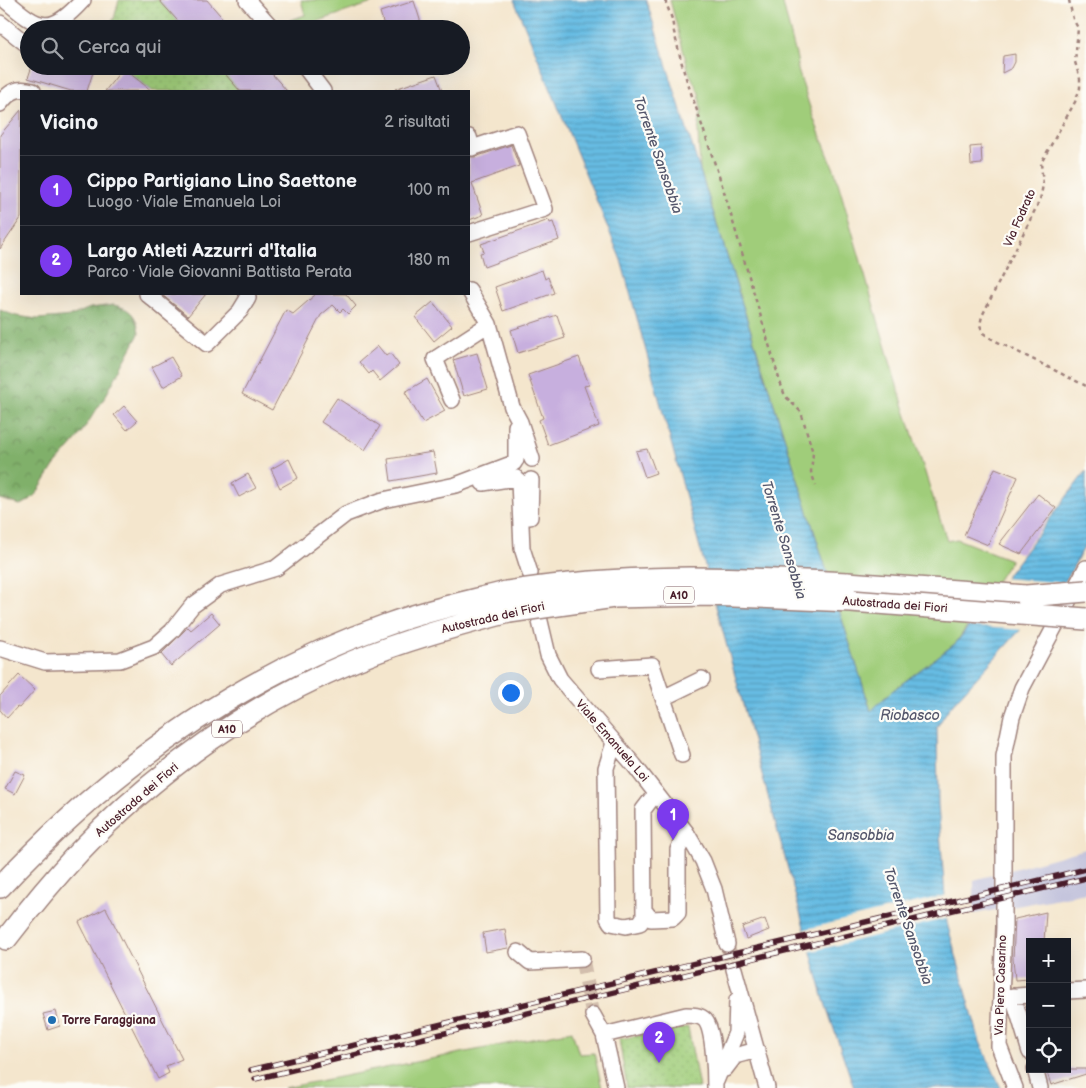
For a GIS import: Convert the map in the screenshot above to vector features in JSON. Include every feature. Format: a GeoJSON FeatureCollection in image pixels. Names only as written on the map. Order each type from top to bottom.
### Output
{"type":"FeatureCollection","features":[{"type":"Feature","properties":{"kind":"highway","name":"Autostrada dei Fiori"},"geometry":{"type":"LineString","coordinates":[[0,887],[42,844],[127,768],[224,700],[302,659],[390,623],[508,602],[610,579],[691,577],[847,583],[1086,600]]}},
{"type":"Feature","properties":{"kind":"highway"},"geometry":{"type":"LineString","coordinates":[[1026,596],[1086,591]]}},
{"type":"Feature","properties":{"kind":"highway","name":"Autostrada dei Fiori"},"geometry":{"type":"LineString","coordinates":[[6,939],[57,876],[114,818],[181,762],[252,713],[353,661],[508,602],[614,596],[692,595],[851,601],[1086,619]]}},
{"type":"Feature","properties":{"kind":"street"},"geometry":{"type":"LineString","coordinates":[[5,0],[31,20]]}},
{"type":"Feature","properties":{"kind":"street"},"geometry":{"type":"LineString","coordinates":[[62,20],[83,0]]}},
{"type":"Feature","properties":{"kind":"street"},"geometry":{"type":"LineString","coordinates":[[247,0],[265,20]]}},
{"type":"Feature","properties":{"kind":"street"},"geometry":{"type":"LineString","coordinates":[[0,23],[20,39]]}},
{"type":"Feature","properties":{"kind":"street"},"geometry":{"type":"LineString","coordinates":[[311,75],[322,90]]}},
{"type":"Feature","properties":{"kind":"street"},"geometry":{"type":"LineString","coordinates":[[0,104],[10,92],[17,88],[28,90]]}},
{"type":"Feature","properties":{"kind":"street"},"geometry":{"type":"LineString","coordinates":[[470,141],[472,148],[517,133],[545,209],[470,233]]}},
{"type":"Feature","properties":{"kind":"street"},"geometry":{"type":"LineString","coordinates":[[470,292],[489,324],[514,412],[521,470],[522,548],[529,569]]}},
{"type":"Feature","properties":{"kind":"street"},"geometry":{"type":"LineString","coordinates":[[148,295],[207,344],[240,311],[248,298],[247,295]]}},
{"type":"Feature","properties":{"kind":"street"},"geometry":{"type":"LineString","coordinates":[[452,400],[434,359],[489,324]]}},
{"type":"Feature","properties":{"kind":"street"},"geometry":{"type":"LineString","coordinates":[[0,648],[45,662],[120,660],[154,647],[172,631],[192,606],[221,585],[276,568],[346,514],[383,500],[521,470]]}},
{"type":"Feature","properties":{"kind":"street","name":"Via Piero Casarino"},"geometry":{"type":"LineString","coordinates":[[1015,1088],[999,1046],[1007,997],[1004,908],[1004,756],[1012,717],[1022,688],[1086,568]]}},
{"type":"Feature","properties":{"kind":"street","name":"Viale Emanuela Loi"},"geometry":{"type":"LineString","coordinates":[[539,617],[548,655],[560,679],[656,793],[686,832],[703,861],[714,889],[727,944]]}},
{"type":"Feature","properties":{"kind":"street"},"geometry":{"type":"LineString","coordinates":[[599,669],[652,665],[682,755]]}},
{"type":"Feature","properties":{"kind":"street"},"geometry":{"type":"LineString","coordinates":[[663,698],[702,679]]}},
{"type":"Feature","properties":{"kind":"street"},"geometry":{"type":"LineString","coordinates":[[614,743],[606,768],[608,918],[611,923],[626,926],[640,923],[644,917],[643,810],[656,793]]}},
{"type":"Feature","properties":{"kind":"street"},"geometry":{"type":"LineString","coordinates":[[644,910],[651,919],[673,918],[678,913],[678,850],[686,832]]}},
{"type":"Feature","properties":{"kind":"street"},"geometry":{"type":"LineString","coordinates":[[518,952],[530,962],[582,959]]}},
{"type":"Feature","properties":{"kind":"street"},"geometry":{"type":"LineString","coordinates":[[715,1085],[736,1033],[736,977],[767,1088]]}},
{"type":"Feature","properties":{"kind":"street"},"geometry":{"type":"LineString","coordinates":[[1071,991],[1086,990]]}},
{"type":"Feature","properties":{"kind":"street"},"geometry":{"type":"LineString","coordinates":[[1007,997],[1026,995]]}},
{"type":"Feature","properties":{"kind":"street","name":"Via Piero Casarino"},"geometry":{"type":"LineString","coordinates":[[1007,997],[1026,1042]]}},
{"type":"Feature","properties":{"kind":"street"},"geometry":{"type":"LineString","coordinates":[[593,1015],[604,1035],[616,1088]]}},
{"type":"Feature","properties":{"kind":"street"},"geometry":{"type":"LineString","coordinates":[[604,1035],[686,1015],[697,1015],[705,1019],[710,1029],[715,1085]]}},
{"type":"Feature","properties":{"kind":"street"},"geometry":{"type":"LineString","coordinates":[[729,1050],[755,1045]]}},
{"type":"Feature","properties":{"kind":"street"},"geometry":{"type":"LineString","coordinates":[[715,1085],[735,1056],[755,1045]]}},
{"type":"Feature","properties":{"kind":"street"},"geometry":{"type":"LineString","coordinates":[[1036,1073],[1040,1088]]}},
{"type":"Feature","properties":{"kind":"path","name":"Via Fodrato"},"geometry":{"type":"LineString","coordinates":[[1069,0],[1073,19],[1078,28],[1075,62],[1080,79],[1080,88],[1075,102],[1041,163],[1044,185],[1040,200],[987,306],[980,324],[983,333],[992,339],[1086,386]]}},
{"type":"Feature","properties":{"kind":"path"},"geometry":{"type":"LineString","coordinates":[[665,1],[672,19],[684,72],[723,188],[780,382],[785,396],[801,412],[813,454],[810,472],[816,486]]}},
{"type":"Feature","properties":{"kind":"shaded area"},"geometry":{"type":"Polygon","coordinates":[[[1086,849],[1086,893],[974,914],[974,880],[1086,849]]]}},
{"type":"Feature","properties":{"kind":"green space"},"geometry":{"type":"Polygon","coordinates":[[[119,0],[159,0],[177,20],[113,20],[119,0]]]}},
{"type":"Feature","properties":{"kind":"green space"},"geometry":{"type":"Polygon","coordinates":[[[301,0],[381,0],[322,20],[290,20],[305,15],[301,0]]]}},
{"type":"Feature","properties":{"kind":"green space"},"geometry":{"type":"Polygon","coordinates":[[[670,0],[782,0],[798,70],[813,117],[835,172],[895,379],[947,541],[957,539],[1011,560],[956,643],[892,691],[871,711],[700,170],[698,132],[701,111],[699,93],[689,72],[670,0]]]}},
{"type":"Feature","properties":{"kind":"green space"},"geometry":{"type":"Polygon","coordinates":[[[132,75],[240,75],[232,82],[239,90],[151,90],[132,75]]]}},
{"type":"Feature","properties":{"kind":"green space"},"geometry":{"type":"Polygon","coordinates":[[[113,305],[124,308],[132,314],[137,322],[139,334],[105,397],[75,442],[54,466],[37,493],[29,501],[20,505],[0,499],[0,310],[16,316],[38,319],[71,316],[90,308],[113,305]]]}},
{"type":"Feature","properties":{"kind":"green space"},"geometry":{"type":"Polygon","coordinates":[[[688,1027],[699,1088],[627,1088],[619,1039],[688,1027]]]}},
{"type":"Feature","properties":{"kind":"green space"},"geometry":{"type":"Polygon","coordinates":[[[572,1031],[579,1054],[594,1053],[602,1088],[284,1088],[572,1031]]]}},
{"type":"Feature","properties":{"kind":"water","name":"Sansobbia"},"geometry":{"type":"Polygon","coordinates":[[[514,0],[646,0],[871,711],[892,691],[956,643],[1086,471],[1086,544],[1066,580],[949,708],[937,727],[938,805],[947,923],[980,1042],[1001,1088],[854,1088],[824,1000],[621,260],[514,0]]]}},
{"type":"Feature","properties":{"kind":"pier"},"geometry":{"type":"Polygon","coordinates":[[[1001,578],[1066,583],[1024,630],[965,626],[1001,578]]]}},
{"type":"Feature","properties":{"kind":"pier"},"geometry":{"type":"Polygon","coordinates":[[[947,895],[949,918],[808,952],[802,930],[947,895]]]}},
{"type":"Feature","properties":{"kind":"building"},"geometry":{"type":"Polygon","coordinates":[[[159,0],[207,0],[224,20],[177,20],[159,0]]]}},
{"type":"Feature","properties":{"kind":"building"},"geometry":{"type":"Polygon","coordinates":[[[414,1],[420,20],[382,20],[380,12],[414,1]]]}},
{"type":"Feature","properties":{"kind":"building"},"geometry":{"type":"Polygon","coordinates":[[[1015,54],[1015,62],[1012,68],[1002,73],[1003,56],[1015,54]]]}},
{"type":"Feature","properties":{"kind":"building"},"geometry":{"type":"Polygon","coordinates":[[[29,75],[92,75],[87,90],[68,90],[28,78],[29,75]]]}},
{"type":"Feature","properties":{"kind":"building"},"geometry":{"type":"Polygon","coordinates":[[[118,75],[132,75],[151,90],[106,90],[118,75]]]}},
{"type":"Feature","properties":{"kind":"building"},"geometry":{"type":"Polygon","coordinates":[[[226,75],[273,75],[286,90],[239,90],[226,75]]]}},
{"type":"Feature","properties":{"kind":"building"},"geometry":{"type":"Polygon","coordinates":[[[436,75],[442,90],[395,90],[436,75]]]}},
{"type":"Feature","properties":{"kind":"building"},"geometry":{"type":"Polygon","coordinates":[[[20,111],[20,219],[0,249],[0,135],[20,111]]]}},
{"type":"Feature","properties":{"kind":"building"},"geometry":{"type":"Polygon","coordinates":[[[511,145],[519,166],[472,183],[483,215],[470,220],[470,157],[511,145]]]}},
{"type":"Feature","properties":{"kind":"building"},"geometry":{"type":"Polygon","coordinates":[[[981,146],[982,164],[971,165],[970,147],[981,146]]]}},
{"type":"Feature","properties":{"kind":"building"},"geometry":{"type":"Polygon","coordinates":[[[549,220],[550,223],[553,222],[559,240],[484,267],[480,253],[484,252],[481,244],[549,220]]]}},
{"type":"Feature","properties":{"kind":"building"},"geometry":{"type":"Polygon","coordinates":[[[542,270],[545,279],[548,277],[554,293],[503,311],[495,287],[542,270]]]}},
{"type":"Feature","properties":{"kind":"building"},"geometry":{"type":"Polygon","coordinates":[[[162,295],[205,295],[188,316],[162,295]]]}},
{"type":"Feature","properties":{"kind":"building"},"geometry":{"type":"Polygon","coordinates":[[[315,295],[347,295],[356,306],[348,314],[343,309],[340,312],[333,305],[321,315],[272,410],[242,394],[286,310],[293,314],[315,295]]]}},
{"type":"Feature","properties":{"kind":"building"},"geometry":{"type":"Polygon","coordinates":[[[433,302],[452,326],[434,341],[415,317],[433,302]]]}},
{"type":"Feature","properties":{"kind":"building"},"geometry":{"type":"Polygon","coordinates":[[[557,315],[565,338],[518,353],[511,330],[557,315]]]}},
{"type":"Feature","properties":{"kind":"building"},"geometry":{"type":"Polygon","coordinates":[[[378,346],[386,356],[390,353],[399,365],[380,381],[372,371],[369,374],[359,362],[378,346]]]}},
{"type":"Feature","properties":{"kind":"building"},"geometry":{"type":"Polygon","coordinates":[[[477,353],[488,389],[464,396],[453,360],[477,353]]]}},
{"type":"Feature","properties":{"kind":"building"},"geometry":{"type":"Polygon","coordinates":[[[171,357],[182,376],[163,387],[152,367],[171,357]]]}},
{"type":"Feature","properties":{"kind":"building"},"geometry":{"type":"Polygon","coordinates":[[[579,357],[589,385],[584,386],[599,426],[548,445],[539,420],[543,418],[528,375],[579,357]]]}},
{"type":"Feature","properties":{"kind":"building"},"geometry":{"type":"Polygon","coordinates":[[[427,379],[445,411],[423,423],[405,392],[427,379]]]}},
{"type":"Feature","properties":{"kind":"building"},"geometry":{"type":"Polygon","coordinates":[[[337,398],[380,426],[365,450],[321,422],[337,398]]]}},
{"type":"Feature","properties":{"kind":"building"},"geometry":{"type":"Polygon","coordinates":[[[124,406],[137,421],[127,430],[114,415],[124,406]]]}},
{"type":"Feature","properties":{"kind":"building"},"geometry":{"type":"Polygon","coordinates":[[[647,449],[656,473],[645,477],[636,451],[647,449]]]}},
{"type":"Feature","properties":{"kind":"building"},"geometry":{"type":"Polygon","coordinates":[[[433,452],[437,473],[391,481],[388,459],[433,452]]]}},
{"type":"Feature","properties":{"kind":"building"},"geometry":{"type":"Polygon","coordinates":[[[289,459],[298,478],[280,488],[271,469],[289,459]]]}},
{"type":"Feature","properties":{"kind":"building"},"geometry":{"type":"Polygon","coordinates":[[[995,468],[1018,477],[988,545],[964,535],[995,468]]]}},
{"type":"Feature","properties":{"kind":"building"},"geometry":{"type":"Polygon","coordinates":[[[248,474],[256,488],[239,497],[232,483],[248,474]]]}},
{"type":"Feature","properties":{"kind":"building"},"geometry":{"type":"Polygon","coordinates":[[[1038,494],[1056,508],[1021,554],[999,544],[1038,494]]]}},
{"type":"Feature","properties":{"kind":"building"},"geometry":{"type":"Polygon","coordinates":[[[211,613],[220,624],[171,666],[161,654],[188,627],[191,630],[211,613]]]}},
{"type":"Feature","properties":{"kind":"building"},"geometry":{"type":"Polygon","coordinates":[[[19,675],[35,690],[7,718],[0,710],[0,696],[19,675]]]}},
{"type":"Feature","properties":{"kind":"building"},"geometry":{"type":"Polygon","coordinates":[[[15,771],[25,775],[15,794],[5,789],[15,771]]]}},
{"type":"Feature","properties":{"kind":"building"},"geometry":{"type":"Polygon","coordinates":[[[106,908],[182,1059],[166,1066],[169,1073],[158,1079],[79,922],[106,908]]]}},
{"type":"Feature","properties":{"kind":"building"},"geometry":{"type":"Polygon","coordinates":[[[1046,912],[1044,938],[1026,938],[1026,979],[1015,980],[1013,959],[1015,919],[1046,912]]]}},
{"type":"Feature","properties":{"kind":"building"},"geometry":{"type":"Polygon","coordinates":[[[765,919],[769,930],[746,939],[742,927],[765,919]]]}},
{"type":"Feature","properties":{"kind":"building"},"geometry":{"type":"Polygon","coordinates":[[[505,929],[508,948],[486,952],[483,933],[505,929]]]}},
{"type":"Feature","properties":{"kind":"building","name":"Torre Faraggiana"},"geometry":{"type":"Polygon","coordinates":[[[56,1011],[60,1026],[48,1030],[43,1014],[56,1011]]]}},
{"type":"Feature","properties":{"kind":"building"},"geometry":{"type":"Polygon","coordinates":[[[1071,1069],[1086,1069],[1086,1074],[1051,1085],[1047,1073],[1071,1073],[1071,1069]]]}},
{"type":"Feature","properties":{"kind":"tunnel"},"geometry":{"type":"LineString","coordinates":[[727,944],[734,969]]}},
{"type":"Feature","properties":{"kind":"tunnel"},"geometry":{"type":"LineString","coordinates":[[582,959],[593,1015]]}},
{"type":"Feature","properties":{"kind":"railway"},"geometry":{"type":"LineString","coordinates":[[251,1070],[1086,869]]}},
{"type":"Feature","properties":{"kind":"railway"},"geometry":{"type":"LineString","coordinates":[[255,1079],[1086,878]]}},
{"type":"Feature","properties":{"kind":"place","name":"Cippo Partigiano Lino Saettone"},"geometry":{"type":"Point","coordinates":[673,840]}},
{"type":"Feature","properties":{"kind":"place","name":"Torre Faraggiana"},"geometry":{"type":"Point","coordinates":[52,1020]}},
{"type":"Feature","properties":{"kind":"place","name":"Largo Atleti Azzurri d'Italia"},"geometry":{"type":"Point","coordinates":[659,1063]}},
{"type":"Feature","properties":{"kind":"water label","name":"Torrente Sansobbia"},"geometry":{"type":"Point","coordinates":[658,155]}},
{"type":"Feature","properties":{"kind":"water label","name":"Torrente Sansobbia"},"geometry":{"type":"Point","coordinates":[784,540]}},
{"type":"Feature","properties":{"kind":"water label","name":"Riobasco"},"geometry":{"type":"Point","coordinates":[910,715]}},
{"type":"Feature","properties":{"kind":"water label","name":"Torrente Sansobbia"},"geometry":{"type":"Point","coordinates":[908,926]}}]}
